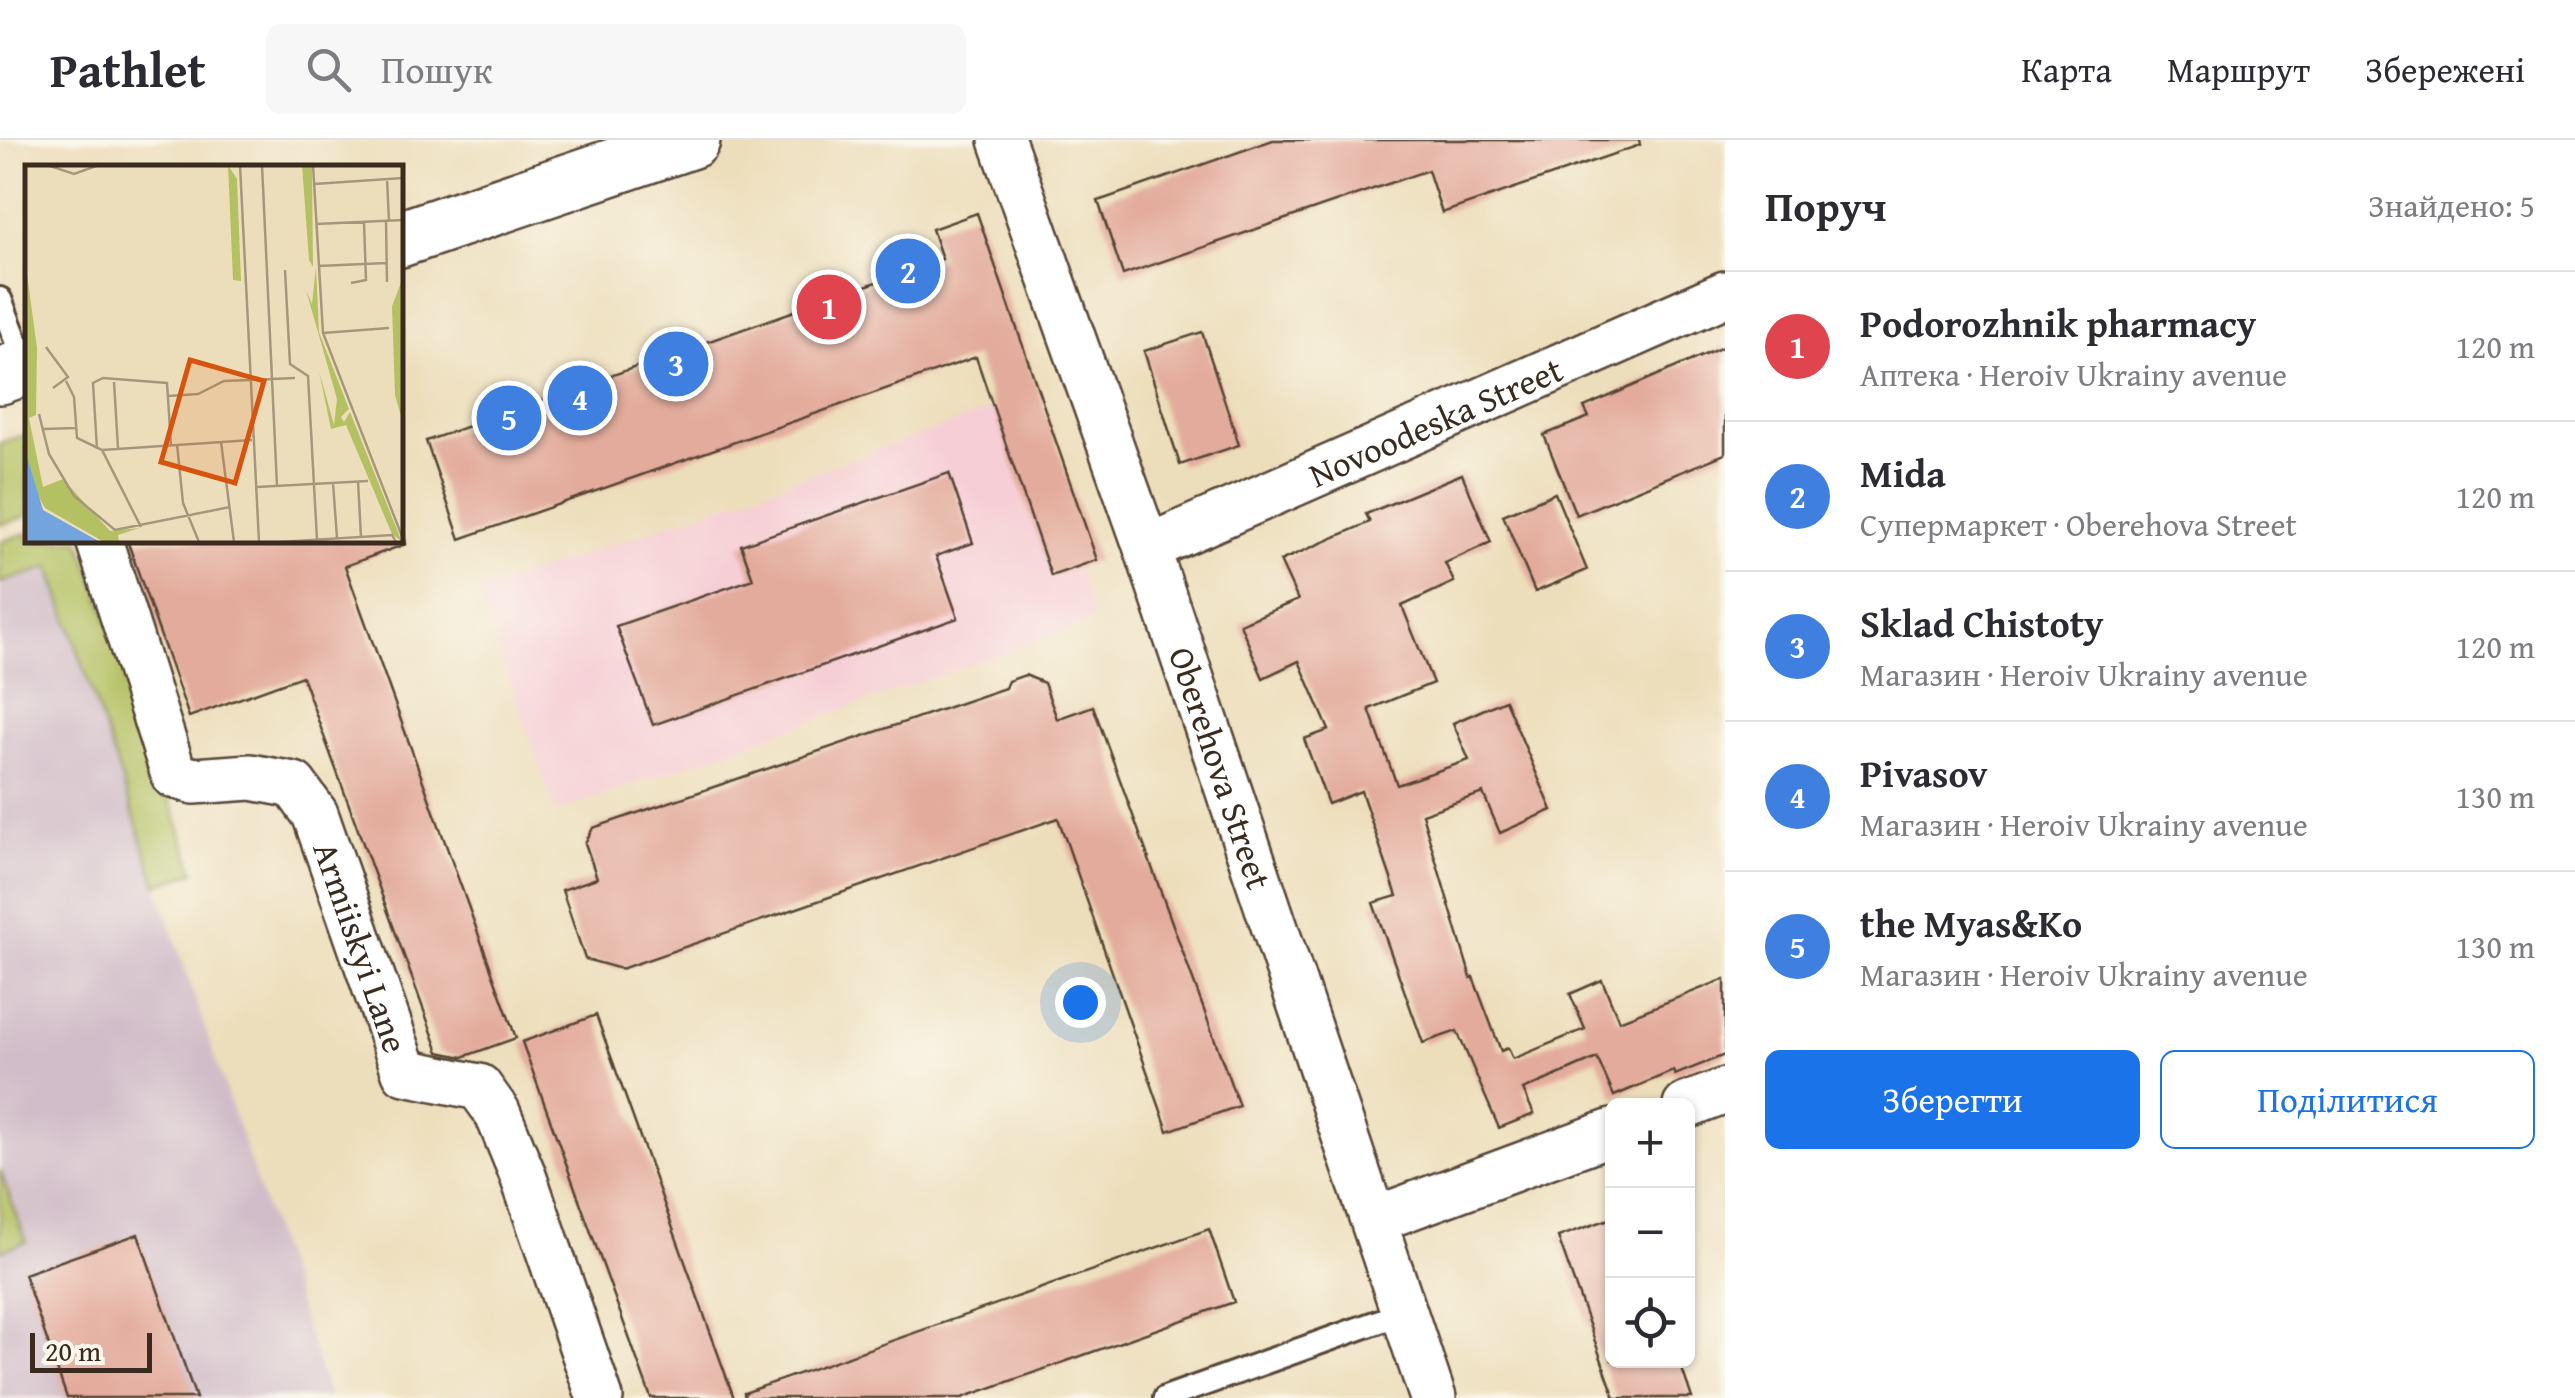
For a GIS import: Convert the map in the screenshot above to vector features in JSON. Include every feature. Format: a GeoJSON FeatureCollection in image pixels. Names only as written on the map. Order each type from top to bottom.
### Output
{"type":"FeatureCollection","features":[{"type":"Feature","properties":{"kind":"highway"},"geometry":{"type":"LineString","coordinates":[[402,239],[692,140]]}},
{"type":"Feature","properties":{"kind":"highway"},"geometry":{"type":"LineString","coordinates":[[0,376],[25,368]]}},
{"type":"Feature","properties":{"kind":"street","name":"Oberehova Street"},"geometry":{"type":"LineString","coordinates":[[1002,140],[1147,548],[1433,1398]]}},
{"type":"Feature","properties":{"kind":"street","name":"Novoodeska Street"},"geometry":{"type":"LineString","coordinates":[[1147,548],[1725,294]]}},
{"type":"Feature","properties":{"kind":"street","name":"Armiiskyi Lane"},"geometry":{"type":"LineString","coordinates":[[100,542],[174,775],[194,781],[251,777],[294,785],[315,814],[405,1072],[479,1087],[496,1112],[522,1173],[600,1398]]}},
{"type":"Feature","properties":{"kind":"street"},"geometry":{"type":"LineString","coordinates":[[1695,1103],[1725,1091]]}},
{"type":"Feature","properties":{"kind":"street"},"geometry":{"type":"LineString","coordinates":[[1374,1220],[1605,1135]]}},
{"type":"Feature","properties":{"kind":"lane"},"geometry":{"type":"LineString","coordinates":[[0,299],[25,362]]}},
{"type":"Feature","properties":{"kind":"lane"},"geometry":{"type":"LineString","coordinates":[[1165,1398],[1405,1312]]}},
{"type":"Feature","properties":{"kind":"shaded area"},"geometry":{"type":"Polygon","coordinates":[[[1018,400],[1095,620],[556,812],[478,592],[1018,400]]]}},
{"type":"Feature","properties":{"kind":"shaded area"},"geometry":{"type":"Polygon","coordinates":[[[50,566],[329,1398],[0,1398],[0,583],[50,566]]]}},
{"type":"Feature","properties":{"kind":"green space"},"geometry":{"type":"Polygon","coordinates":[[[25,435],[25,517],[0,525],[0,443],[25,435]]]}},
{"type":"Feature","properties":{"kind":"green space"},"geometry":{"type":"Polygon","coordinates":[[[25,534],[25,542],[81,542],[195,872],[157,885],[50,567],[0,583],[0,542],[25,534]]]}},
{"type":"Feature","properties":{"kind":"green space"},"geometry":{"type":"Polygon","coordinates":[[[0,1170],[26,1242],[0,1251],[0,1170]]]}},
{"type":"Feature","properties":{"kind":"building"},"geometry":{"type":"Polygon","coordinates":[[[1273,140],[1639,140],[1640,145],[1442,213],[1428,170],[1123,275],[1098,201],[1273,140]]]}},
{"type":"Feature","properties":{"kind":"building"},"geometry":{"type":"Polygon","coordinates":[[[977,213],[1097,560],[1051,576],[976,357],[460,539],[426,441],[942,259],[932,229],[977,213]]]}},
{"type":"Feature","properties":{"kind":"building"},"geometry":{"type":"Polygon","coordinates":[[[1202,332],[1239,445],[1180,465],[1144,351],[1202,332]]]}},
{"type":"Feature","properties":{"kind":"building"},"geometry":{"type":"Polygon","coordinates":[[[1725,346],[1725,454],[1576,515],[1544,435],[1589,417],[1584,407],[1725,346]]]}},
{"type":"Feature","properties":{"kind":"building"},"geometry":{"type":"Polygon","coordinates":[[[949,473],[973,543],[936,556],[958,618],[653,725],[616,626],[753,579],[741,545],[949,473]]]}},
{"type":"Feature","properties":{"kind":"building"},"geometry":{"type":"Polygon","coordinates":[[[1462,474],[1491,542],[1445,563],[1454,582],[1402,606],[1433,683],[1369,709],[1397,785],[1469,760],[1453,723],[1505,700],[1552,810],[1500,833],[1483,793],[1422,814],[1471,978],[1501,1051],[1508,1048],[1513,1059],[1585,1029],[1570,994],[1602,980],[1619,1021],[1725,979],[1725,1055],[1675,1075],[1673,1071],[1614,1096],[1597,1058],[1523,1090],[1534,1114],[1499,1128],[1457,1031],[1423,1043],[1373,903],[1397,896],[1361,791],[1328,804],[1304,739],[1329,730],[1299,661],[1263,678],[1240,624],[1298,600],[1280,561],[1370,522],[1366,514],[1462,474]]]}},
{"type":"Feature","properties":{"kind":"building"},"geometry":{"type":"Polygon","coordinates":[[[1555,493],[1587,570],[1535,592],[1503,515],[1555,493]]]}},
{"type":"Feature","properties":{"kind":"building"},"geometry":{"type":"Polygon","coordinates":[[[405,540],[406,544],[345,566],[516,1038],[463,1057],[439,1052],[302,676],[189,717],[128,542],[405,540]]]}},
{"type":"Feature","properties":{"kind":"building"},"geometry":{"type":"Polygon","coordinates":[[[1025,675],[1044,683],[1057,719],[1093,706],[1239,1106],[1168,1131],[1058,818],[621,969],[585,959],[562,890],[597,878],[585,843],[593,828],[1005,688],[1008,681],[1025,675]]]}},
{"type":"Feature","properties":{"kind":"building"},"geometry":{"type":"Polygon","coordinates":[[[596,1015],[734,1398],[651,1398],[522,1042],[596,1015]]]}},
{"type":"Feature","properties":{"kind":"building"},"geometry":{"type":"Polygon","coordinates":[[[1605,1220],[1605,1368],[1682,1368],[1692,1398],[1615,1398],[1558,1237],[1605,1220]]]}},
{"type":"Feature","properties":{"kind":"building"},"geometry":{"type":"Polygon","coordinates":[[[1209,1229],[1234,1302],[962,1398],[745,1398],[744,1393],[1209,1229]]]}},
{"type":"Feature","properties":{"kind":"building"},"geometry":{"type":"Polygon","coordinates":[[[138,1234],[196,1398],[67,1398],[24,1274],[138,1234]]]}},
{"type":"Feature","properties":{"kind":"place","name":"Mida"},"geometry":{"type":"Point","coordinates":[908,271]}},
{"type":"Feature","properties":{"kind":"place","name":"Podorozhnik pharmacy"},"geometry":{"type":"Point","coordinates":[829,307]}},
{"type":"Feature","properties":{"kind":"place","name":"Sklad Chistoty"},"geometry":{"type":"Point","coordinates":[676,364]}},
{"type":"Feature","properties":{"kind":"place","name":"Pivasov"},"geometry":{"type":"Point","coordinates":[580,398]}},
{"type":"Feature","properties":{"kind":"place","name":"the Myas&Ko"},"geometry":{"type":"Point","coordinates":[509,418]}}]}
